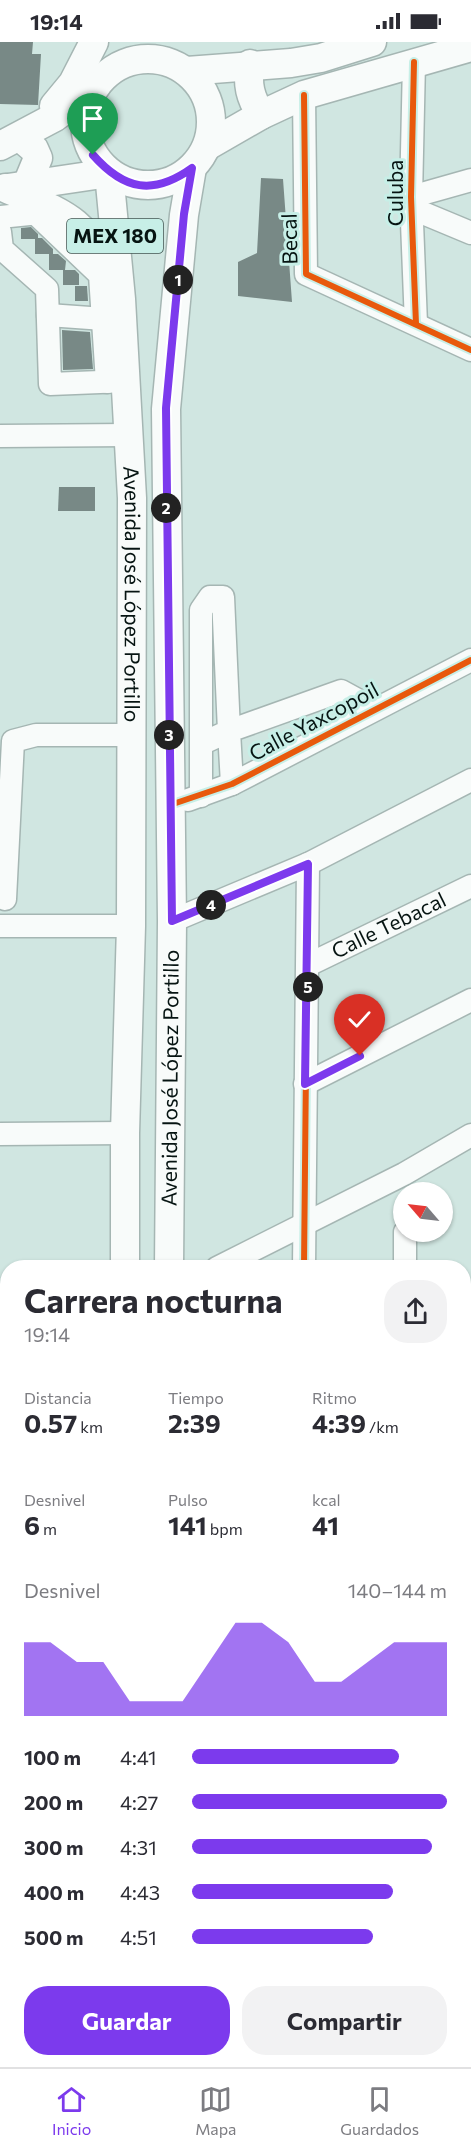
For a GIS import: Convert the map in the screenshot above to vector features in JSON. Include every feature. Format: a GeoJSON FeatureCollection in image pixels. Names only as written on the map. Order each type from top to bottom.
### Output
{"type":"FeatureCollection","features":[{"type":"Feature","properties":{"kind":"main road"},"geometry":{"type":"LineString","coordinates":[[18,137],[73,82],[94,42]]}},
{"type":"Feature","properties":{"kind":"main road"},"geometry":{"type":"LineString","coordinates":[[112,42],[102,79],[86,108],[85,132],[93,155],[109,173],[124,182],[158,185],[177,179],[200,157],[261,115],[304,95],[471,47]]}},
{"type":"Feature","properties":{"kind":"main road"},"geometry":{"type":"LineString","coordinates":[[18,137],[130,60],[180,59],[249,53],[291,63],[321,58],[372,42]]}},
{"type":"Feature","properties":{"kind":"main road"},"geometry":{"type":"LineString","coordinates":[[249,53],[247,81],[251,99],[261,115]]}},
{"type":"Feature","properties":{"kind":"main road"},"geometry":{"type":"LineString","coordinates":[[180,59],[205,92],[212,118],[200,157]]}},
{"type":"Feature","properties":{"kind":"main road"},"geometry":{"type":"LineString","coordinates":[[10,188],[38,159],[34,149],[18,137]]}},
{"type":"Feature","properties":{"kind":"main road","name":"Avenida José López Portillo"},"geometry":{"type":"LineString","coordinates":[[169,1260],[172,921],[166,408],[184,214],[200,157]]}},
{"type":"Feature","properties":{"kind":"main road"},"geometry":{"type":"LineString","coordinates":[[10,188],[109,173]]}},
{"type":"Feature","properties":{"kind":"main road","name":"Avenida José López Portillo"},"geometry":{"type":"LineString","coordinates":[[109,173],[116,381],[129,435],[132,498],[131,926],[125,1133],[125,1260]]}},
{"type":"Feature","properties":{"kind":"main road"},"geometry":{"type":"LineString","coordinates":[[10,188],[47,213],[89,235],[100,249],[115,312]]}},
{"type":"Feature","properties":{"kind":"street","name":"Culuba"},"geometry":{"type":"LineString","coordinates":[[414,62],[411,203],[416,324]]}},
{"type":"Feature","properties":{"kind":"street","name":"Becal"},"geometry":{"type":"LineString","coordinates":[[304,95],[306,274],[471,350]]}},
{"type":"Feature","properties":{"kind":"street"},"geometry":{"type":"LineString","coordinates":[[411,203],[471,180]]}},
{"type":"Feature","properties":{"kind":"street"},"geometry":{"type":"LineString","coordinates":[[411,203],[471,233]]}},
{"type":"Feature","properties":{"kind":"street"},"geometry":{"type":"LineString","coordinates":[[0,217],[47,213]]}},
{"type":"Feature","properties":{"kind":"street"},"geometry":{"type":"LineString","coordinates":[[0,232],[2,249],[47,289],[50,384],[116,381]]}},
{"type":"Feature","properties":{"kind":"street"},"geometry":{"type":"LineString","coordinates":[[48,315],[115,312]]}},
{"type":"Feature","properties":{"kind":"street"},"geometry":{"type":"LineString","coordinates":[[0,436],[129,435]]}},
{"type":"Feature","properties":{"kind":"street"},"geometry":{"type":"LineString","coordinates":[[201,796],[203,743],[201,610],[210,597],[223,597],[232,784]]}},
{"type":"Feature","properties":{"kind":"street","name":"Calle Yaxcopoil"},"geometry":{"type":"LineString","coordinates":[[170,805],[232,784],[471,660]]}},
{"type":"Feature","properties":{"kind":"street"},"geometry":{"type":"LineString","coordinates":[[203,743],[229,731],[341,691],[374,709]]}},
{"type":"Feature","properties":{"kind":"street"},"geometry":{"type":"LineString","coordinates":[[5,899],[13,741],[36,735],[131,735]]}},
{"type":"Feature","properties":{"kind":"street"},"geometry":{"type":"LineString","coordinates":[[172,921],[308,864],[471,780]]}},
{"type":"Feature","properties":{"kind":"street"},"geometry":{"type":"LineString","coordinates":[[304,1260],[308,864]]}},
{"type":"Feature","properties":{"kind":"street","name":"Calle Tebacal"},"geometry":{"type":"LineString","coordinates":[[308,965],[471,886]]}},
{"type":"Feature","properties":{"kind":"street"},"geometry":{"type":"LineString","coordinates":[[0,926],[131,926]]}},
{"type":"Feature","properties":{"kind":"street"},"geometry":{"type":"LineString","coordinates":[[305,1084],[471,1000]]}},
{"type":"Feature","properties":{"kind":"street"},"geometry":{"type":"LineString","coordinates":[[0,1134],[125,1133]]}},
{"type":"Feature","properties":{"kind":"street"},"geometry":{"type":"LineString","coordinates":[[405,1182],[471,1135]]}},
{"type":"Feature","properties":{"kind":"street"},"geometry":{"type":"LineString","coordinates":[[233,1260],[304,1225],[393,1188]]}},
{"type":"Feature","properties":{"kind":"street"},"geometry":{"type":"LineString","coordinates":[[405,1242],[405,1260]]}},
{"type":"Feature","properties":{"kind":"building"},"geometry":{"type":"Polygon","coordinates":[[[0,42],[33,42],[32,54],[41,54],[38,105],[0,104],[0,42]]]}},
{"type":"Feature","properties":{"kind":"building"},"geometry":{"type":"Polygon","coordinates":[[[261,178],[283,179],[292,302],[238,296],[238,262],[257,253],[261,178]]]}},
{"type":"Feature","properties":{"kind":"building"},"geometry":{"type":"Polygon","coordinates":[[[31,227],[38,234],[38,238],[42,238],[53,249],[53,254],[58,254],[66,261],[65,270],[75,270],[79,274],[79,285],[63,285],[63,270],[49,270],[49,254],[35,254],[35,239],[21,239],[21,228],[31,227]]]}},
{"type":"Feature","properties":{"kind":"building"},"geometry":{"type":"Polygon","coordinates":[[[75,286],[87,286],[88,301],[75,301],[75,286]]]}},
{"type":"Feature","properties":{"kind":"building"},"geometry":{"type":"Polygon","coordinates":[[[62,330],[90,332],[93,369],[63,370],[62,330]]]}},
{"type":"Feature","properties":{"kind":"building"},"geometry":{"type":"Polygon","coordinates":[[[59,487],[95,487],[95,511],[58,511],[59,487]]]}},
{"type":"Feature","properties":{"kind":"cycle path"},"geometry":{"type":"LineString","coordinates":[[414,62],[411,197],[416,324]]}},
{"type":"Feature","properties":{"kind":"cycle path"},"geometry":{"type":"LineString","coordinates":[[304,95],[306,274],[471,350]]}},
{"type":"Feature","properties":{"kind":"cycle path"},"geometry":{"type":"LineString","coordinates":[[170,805],[232,784],[471,660]]}},
{"type":"Feature","properties":{"kind":"cycle path"},"geometry":{"type":"LineString","coordinates":[[304,1260],[308,864]]}},
{"type":"Feature","properties":{"kind":"route"},"geometry":{"type":"LineString","coordinates":[[93,155],[109,173],[124,182],[138,185],[158,185],[177,179],[192,168],[184,214],[166,408],[172,921],[308,864],[305,1084],[360,1056]]}}]}
